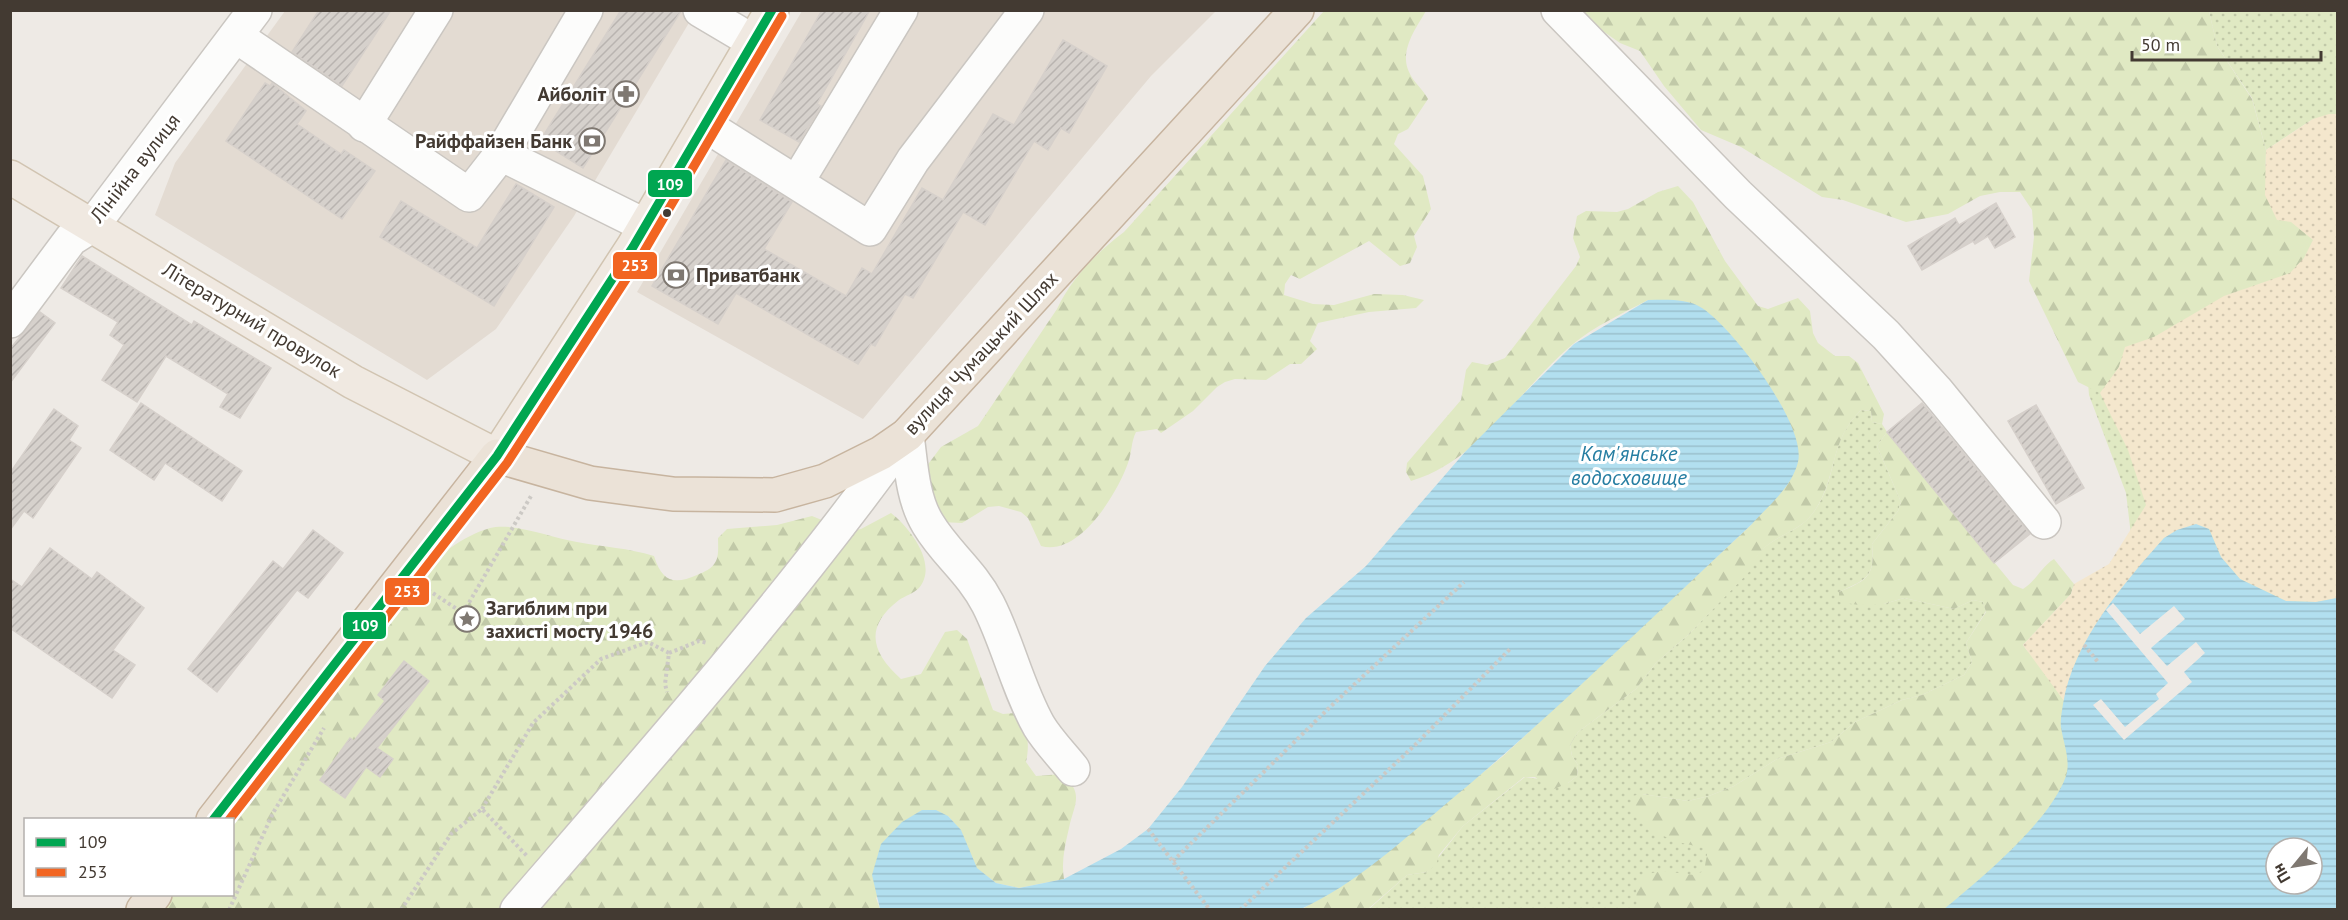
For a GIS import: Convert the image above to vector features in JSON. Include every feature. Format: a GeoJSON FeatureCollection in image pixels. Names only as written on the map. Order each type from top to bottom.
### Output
{"type":"FeatureCollection","features":[{"type":"Feature","properties":{"kind":"highway","name":"вулиця Чумацький Шлях"},"geometry":{"type":"LineString","coordinates":[[497,456],[590,483],[673,494],[775,495],[825,481],[881,453],[906,435],[1297,10]]}},
{"type":"Feature","properties":{"kind":"highway"},"geometry":{"type":"LineString","coordinates":[[214,818],[497,456]]}},
{"type":"Feature","properties":{"kind":"highway"},"geometry":{"type":"LineString","coordinates":[[143,909],[153,896]]}},
{"type":"Feature","properties":{"kind":"main road"},"geometry":{"type":"LineString","coordinates":[[497,456],[569,349],[646,226],[772,10]]}},
{"type":"Feature","properties":{"kind":"main road","name":"Літературний провулок"},"geometry":{"type":"LineString","coordinates":[[10,177],[353,382],[497,456]]}},
{"type":"Feature","properties":{"kind":"street"},"geometry":{"type":"LineString","coordinates":[[364,126],[436,10]]}},
{"type":"Feature","properties":{"kind":"street"},"geometry":{"type":"LineString","coordinates":[[245,23],[364,126],[469,195],[501,154],[586,10]]}},
{"type":"Feature","properties":{"kind":"street"},"geometry":{"type":"LineString","coordinates":[[700,10],[754,42]]}},
{"type":"Feature","properties":{"kind":"street"},"geometry":{"type":"LineString","coordinates":[[797,182],[901,10]]}},
{"type":"Feature","properties":{"kind":"street"},"geometry":{"type":"LineString","coordinates":[[705,125],[870,229],[913,160],[1027,10]]}},
{"type":"Feature","properties":{"kind":"street"},"geometry":{"type":"LineString","coordinates":[[1558,10],[1738,195],[1886,335],[1936,390],[2044,522]]}},
{"type":"Feature","properties":{"kind":"street","name":"Лінійна вулиця"},"geometry":{"type":"LineString","coordinates":[[10,321],[71,239],[93,225],[245,23]]}},
{"type":"Feature","properties":{"kind":"street"},"geometry":{"type":"LineString","coordinates":[[501,154],[646,226]]}},
{"type":"Feature","properties":{"kind":"street"},"geometry":{"type":"LineString","coordinates":[[517,909],[686,715],[835,535],[906,435]]}},
{"type":"Feature","properties":{"kind":"street"},"geometry":{"type":"LineString","coordinates":[[906,435],[918,503],[927,522],[938,539],[975,579],[993,615],[1018,684],[1040,728],[1073,769]]}},
{"type":"Feature","properties":{"kind":"path"},"geometry":{"type":"LineString","coordinates":[[421,599],[428,590],[463,614],[546,469]]}},
{"type":"Feature","properties":{"kind":"path"},"geometry":{"type":"LineString","coordinates":[[1173,861],[1329,708],[1464,582]]}},
{"type":"Feature","properties":{"kind":"path"},"geometry":{"type":"LineString","coordinates":[[401,909],[451,834],[482,809],[532,723],[601,659],[648,642],[669,653],[665,684],[671,703],[686,715]]}},
{"type":"Feature","properties":{"kind":"path"},"geometry":{"type":"LineString","coordinates":[[2084,645],[2098,662]]}},
{"type":"Feature","properties":{"kind":"path"},"geometry":{"type":"LineString","coordinates":[[1240,909],[1416,744],[1511,648]]}},
{"type":"Feature","properties":{"kind":"path"},"geometry":{"type":"LineString","coordinates":[[229,909],[273,813],[326,725]]}},
{"type":"Feature","properties":{"kind":"path"},"geometry":{"type":"LineString","coordinates":[[482,809],[546,876]]}},
{"type":"Feature","properties":{"kind":"path"},"geometry":{"type":"LineString","coordinates":[[1148,829],[1210,909]]}},
{"type":"Feature","properties":{"kind":"shaded area"},"geometry":{"type":"Polygon","coordinates":[[[285,11],[696,11],[574,216],[496,329],[427,380],[155,215],[175,163],[285,11]]]}},
{"type":"Feature","properties":{"kind":"shaded area"},"geometry":{"type":"Polygon","coordinates":[[[802,11],[1216,11],[1151,76],[863,419],[637,292],[802,11]]]}},
{"type":"Feature","properties":{"kind":"green space"},"geometry":{"type":"Polygon","coordinates":[[[1324,11],[1426,11],[1410,40],[1406,64],[1411,76],[1428,99],[1408,129],[1398,134],[1394,144],[1423,176],[1431,209],[1414,236],[1417,247],[1410,263],[1400,266],[1369,241],[1300,279],[1291,275],[1285,284],[1284,295],[1313,304],[1334,305],[1374,294],[1403,295],[1424,300],[1416,308],[1369,312],[1318,323],[1310,341],[1317,349],[1301,364],[1290,364],[1266,380],[1235,379],[1225,382],[1193,411],[1161,433],[1157,429],[1136,432],[1123,476],[1106,506],[1082,533],[1069,542],[1055,547],[1041,546],[1028,518],[1021,512],[999,506],[988,507],[962,523],[941,522],[934,517],[926,467],[941,447],[978,426],[1077,277],[1104,248],[1124,232],[1324,11]]]}},
{"type":"Feature","properties":{"kind":"green space"},"geometry":{"type":"Polygon","coordinates":[[[1574,11],[2209,11],[2217,46],[2252,99],[2266,150],[2265,195],[2291,222],[2313,240],[2304,258],[2290,273],[2224,296],[2154,337],[2125,347],[2119,367],[2100,393],[2078,382],[2029,281],[2034,237],[2032,210],[2020,192],[2000,192],[1980,196],[1948,214],[1906,222],[1843,200],[1822,197],[1741,147],[1701,130],[1664,86],[1640,51],[1620,43],[1574,11]]]}},
{"type":"Feature","properties":{"kind":"green space"},"geometry":{"type":"Polygon","coordinates":[[[2209,11],[2337,11],[2337,909],[1368,910],[1407,875],[1427,872],[1463,826],[1525,777],[1568,783],[1577,776],[1578,765],[1572,756],[1570,745],[1578,732],[1636,689],[1656,663],[1689,634],[1749,571],[1754,559],[1762,550],[1806,521],[1827,487],[1843,435],[1850,422],[1861,410],[1871,411],[1872,422],[1882,424],[1887,432],[1877,446],[1901,502],[1898,511],[1872,544],[1872,563],[1868,575],[1857,584],[1839,592],[1884,604],[1904,598],[1954,609],[1973,600],[1983,602],[1986,611],[1966,643],[1972,662],[1964,675],[1855,722],[1831,742],[1777,759],[1734,786],[1709,796],[1688,801],[1642,794],[1649,830],[1973,683],[2086,619],[2131,535],[2126,493],[2089,395],[2085,346],[2313,119],[2266,150],[2252,98],[2217,46],[2209,11]]]}},
{"type":"Feature","properties":{"kind":"green space"},"geometry":{"type":"Polygon","coordinates":[[[1678,186],[1693,202],[1725,261],[1758,306],[1768,309],[1798,298],[1810,311],[1813,333],[1818,343],[1835,356],[1849,356],[1858,363],[1884,414],[1882,424],[1872,422],[1871,411],[1861,410],[1850,422],[1843,435],[1821,500],[1806,521],[1762,550],[1750,571],[1689,634],[1656,663],[1636,689],[1578,732],[1570,745],[1572,756],[1578,765],[1577,776],[1552,790],[1535,777],[1524,777],[1463,826],[1439,855],[1436,865],[1427,872],[1407,875],[1368,909],[1301,910],[1353,877],[1502,757],[1752,524],[1648,300],[1600,326],[1573,344],[1498,422],[1458,457],[1436,471],[1411,481],[1406,472],[1407,463],[1461,400],[1466,370],[1472,362],[1487,365],[1505,358],[1576,266],[1580,257],[1573,238],[1577,216],[1586,211],[1617,212],[1628,209],[1658,192],[1678,186]]]}},
{"type":"Feature","properties":{"kind":"green space"},"geometry":{"type":"Polygon","coordinates":[[[1887,432],[2013,585],[2023,589],[2054,559],[2074,584],[2071,594],[2023,645],[2064,701],[2060,724],[2067,751],[2067,775],[2055,798],[1998,865],[1943,909],[1637,909],[1636,885],[1642,875],[1663,871],[1694,875],[1704,871],[1708,849],[1678,842],[1649,830],[1631,806],[1632,796],[1642,794],[1688,801],[1709,796],[1734,786],[1777,759],[1831,742],[1855,722],[1964,675],[1972,662],[1966,643],[1986,612],[1983,602],[1973,600],[1954,609],[1904,598],[1884,604],[1859,605],[1839,602],[1839,592],[1868,576],[1873,555],[1872,544],[1898,511],[1901,502],[1877,446],[1887,432]]]}},
{"type":"Feature","properties":{"kind":"green space"},"geometry":{"type":"Polygon","coordinates":[[[891,513],[906,527],[924,557],[926,568],[919,588],[888,610],[876,630],[878,649],[891,669],[901,679],[921,674],[945,632],[957,630],[967,639],[993,710],[1003,714],[1015,713],[1023,724],[1028,742],[1026,762],[1036,776],[1062,774],[1074,788],[1076,800],[1064,854],[1064,879],[1019,888],[996,883],[976,868],[961,831],[948,816],[876,898],[880,909],[161,910],[171,896],[234,896],[233,818],[415,574],[470,536],[490,528],[510,527],[577,542],[635,551],[654,556],[665,576],[682,580],[702,573],[712,566],[718,556],[718,538],[727,529],[777,525],[812,516],[849,531],[861,529],[891,513]]]}},
{"type":"Feature","properties":{"kind":"sand"},"geometry":{"type":"Polygon","coordinates":[[[2337,114],[2337,598],[2316,602],[2286,601],[2240,579],[2221,557],[2209,529],[2164,538],[2098,622],[2078,656],[2064,701],[2023,645],[2071,594],[2074,584],[2109,564],[2146,505],[2128,450],[2100,393],[2119,367],[2125,347],[2154,337],[2224,296],[2290,273],[2304,258],[2313,240],[2291,222],[2277,220],[2265,195],[2266,150],[2313,119],[2337,114]]]}},
{"type":"Feature","properties":{"kind":"water","name":"Кам'янське водосховище"},"geometry":{"type":"Polygon","coordinates":[[[1648,300],[1676,300],[1702,308],[1731,335],[1748,355],[1765,378],[1791,425],[1798,446],[1798,462],[1791,480],[1752,524],[1525,736],[1377,861],[1340,888],[1301,909],[880,909],[872,875],[881,844],[902,822],[922,810],[936,810],[948,816],[961,830],[977,868],[996,883],[1019,888],[1064,879],[1121,849],[1148,829],[1182,787],[1265,666],[1306,618],[1366,566],[1465,452],[1574,344],[1648,300]]]}},
{"type":"Feature","properties":{"kind":"water"},"geometry":{"type":"Polygon","coordinates":[[[2196,524],[2209,529],[2221,557],[2240,579],[2286,601],[2316,602],[2337,598],[2337,909],[1943,910],[2012,849],[2058,794],[2067,770],[2061,727],[2063,704],[2077,658],[2117,594],[2164,538],[2177,530],[2196,524]]]}},
{"type":"Feature","properties":{"kind":"pier"},"geometry":{"type":"Polygon","coordinates":[[[2113,603],[2140,634],[2174,606],[2185,619],[2151,648],[2167,666],[2196,642],[2205,653],[2184,672],[2192,682],[2124,740],[2093,705],[2101,699],[2125,727],[2159,699],[2156,694],[2168,683],[2106,610],[2113,603]]]}},
{"type":"Feature","properties":{"kind":"building"},"geometry":{"type":"Polygon","coordinates":[[[319,10],[391,10],[342,86],[292,52],[319,10]]]}},
{"type":"Feature","properties":{"kind":"building"},"geometry":{"type":"Polygon","coordinates":[[[621,10],[681,11],[583,168],[540,141],[621,10]]]}},
{"type":"Feature","properties":{"kind":"building"},"geometry":{"type":"Polygon","coordinates":[[[822,10],[870,10],[817,104],[821,106],[799,142],[760,120],[822,10]]]}},
{"type":"Feature","properties":{"kind":"building"},"geometry":{"type":"Polygon","coordinates":[[[1063,40],[1107,66],[1069,133],[1061,128],[1048,150],[1034,141],[985,225],[963,212],[913,298],[905,294],[875,346],[871,344],[858,364],[736,293],[718,324],[652,286],[726,160],[792,202],[764,249],[846,296],[862,268],[872,274],[922,188],[943,200],[993,114],[1014,125],[1063,40]]]}},
{"type":"Feature","properties":{"kind":"building"},"geometry":{"type":"Polygon","coordinates":[[[265,83],[270,86],[272,83],[306,111],[297,124],[341,154],[344,150],[375,171],[342,219],[226,141],[265,83]]]}},
{"type":"Feature","properties":{"kind":"building"},"geometry":{"type":"Polygon","coordinates":[[[516,184],[554,207],[494,306],[380,237],[401,201],[477,248],[516,184]]]}},
{"type":"Feature","properties":{"kind":"building"},"geometry":{"type":"Polygon","coordinates":[[[1996,203],[2015,237],[1995,248],[1988,236],[1975,244],[1973,241],[1922,270],[1908,246],[1955,218],[1959,225],[1996,203]]]}},
{"type":"Feature","properties":{"kind":"building"},"geometry":{"type":"Polygon","coordinates":[[[82,256],[192,325],[194,321],[271,368],[240,418],[220,407],[228,394],[166,356],[137,402],[102,380],[124,345],[110,335],[118,322],[61,288],[82,256]]]}},
{"type":"Feature","properties":{"kind":"building"},"geometry":{"type":"Polygon","coordinates":[[[40,312],[55,323],[10,383],[10,349],[40,312]]]}},
{"type":"Feature","properties":{"kind":"building"},"geometry":{"type":"Polygon","coordinates":[[[141,403],[242,471],[222,501],[165,463],[154,480],[110,450],[141,403]]]}},
{"type":"Feature","properties":{"kind":"building"},"geometry":{"type":"Polygon","coordinates":[[[1922,403],[2030,534],[1994,563],[1887,432],[1922,403]]]}},
{"type":"Feature","properties":{"kind":"building"},"geometry":{"type":"Polygon","coordinates":[[[2036,405],[2084,488],[2056,504],[2008,421],[2036,405]]]}},
{"type":"Feature","properties":{"kind":"building"},"geometry":{"type":"Polygon","coordinates":[[[54,409],[78,426],[69,440],[81,448],[33,518],[24,511],[10,530],[10,473],[54,409]]]}},
{"type":"Feature","properties":{"kind":"building"},"geometry":{"type":"Polygon","coordinates":[[[313,530],[343,553],[308,598],[297,590],[217,692],[188,669],[273,561],[283,569],[313,530]]]}},
{"type":"Feature","properties":{"kind":"building"},"geometry":{"type":"Polygon","coordinates":[[[50,548],[92,579],[97,572],[144,608],[113,650],[135,665],[112,698],[10,628],[10,579],[22,587],[50,548]]]}},
{"type":"Feature","properties":{"kind":"building"},"geometry":{"type":"Polygon","coordinates":[[[404,661],[429,681],[377,748],[393,759],[380,777],[366,767],[345,798],[320,780],[350,738],[354,741],[385,701],[378,695],[404,661]]]}},
{"type":"Feature","properties":{"kind":"transit line","name":"109"},"geometry":{"type":"LineString","coordinates":[[215,818],[497,456],[633,247],[772,10]]}},
{"type":"Feature","properties":{"kind":"transit line","name":"253"},"geometry":{"type":"LineString","coordinates":[[231,818],[507,463],[643,253],[782,16]]}},
{"type":"Feature","properties":{"kind":"place","name":"Айболіт"},"geometry":{"type":"Point","coordinates":[626,94]}},
{"type":"Feature","properties":{"kind":"place","name":"Райффайзен Банк"},"geometry":{"type":"Point","coordinates":[592,141]}},
{"type":"Feature","properties":{"kind":"place","name":"Приватбанк"},"geometry":{"type":"Point","coordinates":[676,275]}},
{"type":"Feature","properties":{"kind":"place","name":"Загиблим при захисті мосту 1946"},"geometry":{"type":"Point","coordinates":[467,619]}}]}
